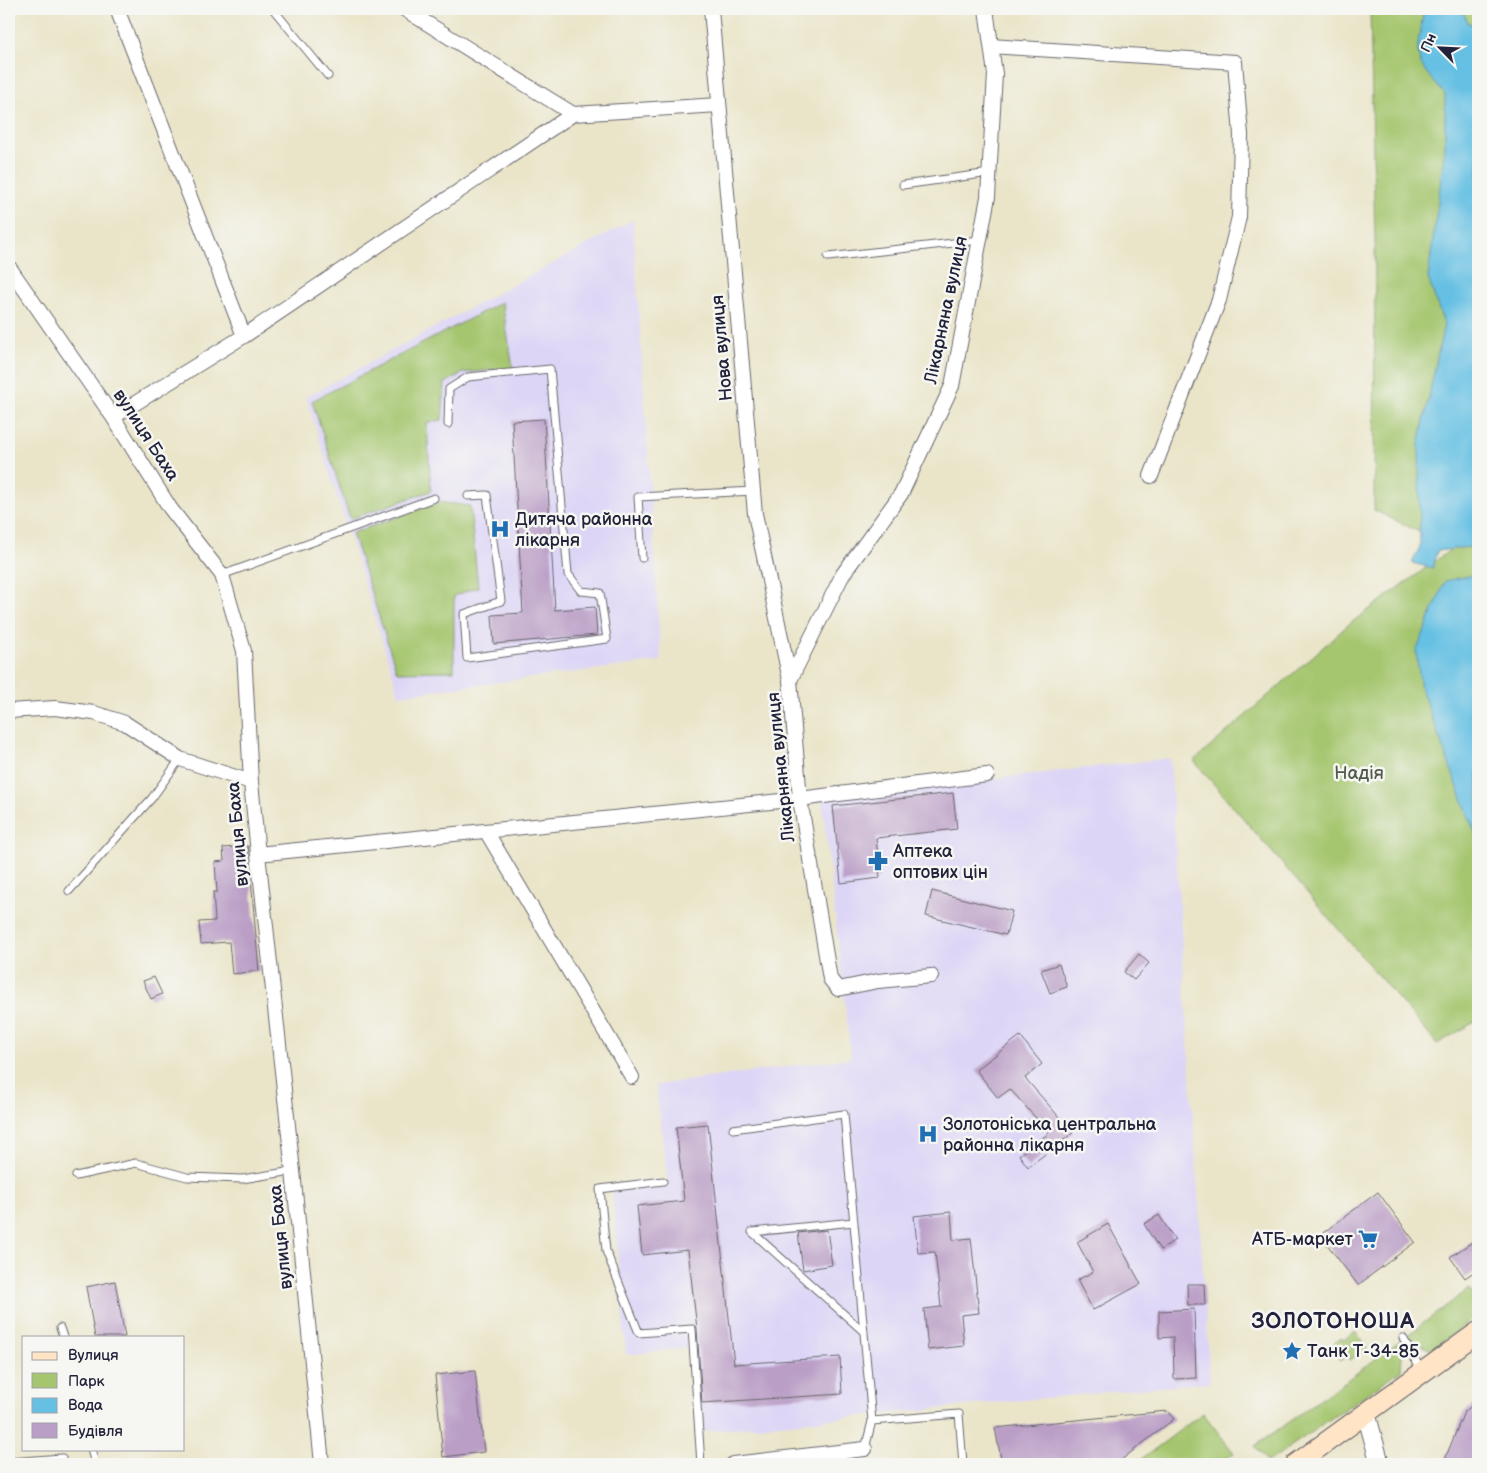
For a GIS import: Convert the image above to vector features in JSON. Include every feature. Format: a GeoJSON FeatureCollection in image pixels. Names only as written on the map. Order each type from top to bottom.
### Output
{"type":"FeatureCollection","features":[{"type":"Feature","properties":{"kind":"main road"},"geometry":{"type":"LineString","coordinates":[[1296,1464],[1478,1332]]}},
{"type":"Feature","properties":{"kind":"street"},"geometry":{"type":"LineString","coordinates":[[117,9],[244,336]]}},
{"type":"Feature","properties":{"kind":"street"},"geometry":{"type":"LineString","coordinates":[[404,9],[573,114]]}},
{"type":"Feature","properties":{"kind":"street","name":"Нова вулиця"},"geometry":{"type":"LineString","coordinates":[[712,9],[718,105],[755,514],[790,680]]}},
{"type":"Feature","properties":{"kind":"street","name":"Лікарняна вулиця"},"geometry":{"type":"LineString","coordinates":[[931,976],[878,981],[838,989],[830,979],[800,799],[790,680],[843,574],[901,494],[952,386],[988,197],[995,74],[986,9]]}},
{"type":"Feature","properties":{"kind":"street"},"geometry":{"type":"LineString","coordinates":[[991,46],[1235,62],[1241,135],[1239,217],[1219,300],[1150,476]]}},
{"type":"Feature","properties":{"kind":"street"},"geometry":{"type":"LineString","coordinates":[[113,417],[244,336],[573,114],[718,105]]}},
{"type":"Feature","properties":{"kind":"street","name":"вулиця Баха"},"geometry":{"type":"LineString","coordinates":[[9,267],[113,417],[170,508],[222,576],[244,651],[251,782],[322,1464]]}},
{"type":"Feature","properties":{"kind":"street"},"geometry":{"type":"LineString","coordinates":[[9,711],[55,708],[94,713],[124,723],[180,759],[251,782]]}},
{"type":"Feature","properties":{"kind":"street"},"geometry":{"type":"LineString","coordinates":[[258,854],[800,799],[987,775]]}},
{"type":"Feature","properties":{"kind":"street"},"geometry":{"type":"LineString","coordinates":[[486,831],[632,1077]]}},
{"type":"Feature","properties":{"kind":"street"},"geometry":{"type":"LineString","coordinates":[[1366,1413],[1380,1464]]}},
{"type":"Feature","properties":{"kind":"street"},"geometry":{"type":"LineString","coordinates":[[733,1464],[781,1462],[865,1448]]}},
{"type":"Feature","properties":{"kind":"lane"},"geometry":{"type":"LineString","coordinates":[[273,9],[328,76]]}},
{"type":"Feature","properties":{"kind":"lane"},"geometry":{"type":"LineString","coordinates":[[903,185],[990,173]]}},
{"type":"Feature","properties":{"kind":"lane"},"geometry":{"type":"LineString","coordinates":[[828,257],[980,240]]}},
{"type":"Feature","properties":{"kind":"lane"},"geometry":{"type":"LineString","coordinates":[[448,424],[449,389],[468,377],[550,369],[568,574],[581,592],[600,593],[607,639],[467,658],[464,614],[501,601],[487,495],[468,496]]}},
{"type":"Feature","properties":{"kind":"lane"},"geometry":{"type":"LineString","coordinates":[[642,558],[638,498],[754,491]]}},
{"type":"Feature","properties":{"kind":"lane"},"geometry":{"type":"LineString","coordinates":[[222,576],[434,498]]}},
{"type":"Feature","properties":{"kind":"lane"},"geometry":{"type":"LineString","coordinates":[[69,891],[152,798],[180,759]]}},
{"type":"Feature","properties":{"kind":"lane"},"geometry":{"type":"LineString","coordinates":[[733,1129],[844,1114],[872,1421],[865,1448]]}},
{"type":"Feature","properties":{"kind":"lane"},"geometry":{"type":"LineString","coordinates":[[76,1176],[136,1163],[187,1177],[242,1180],[293,1171]]}},
{"type":"Feature","properties":{"kind":"lane"},"geometry":{"type":"LineString","coordinates":[[663,1181],[600,1189],[606,1252],[639,1333],[692,1329],[701,1464]]}},
{"type":"Feature","properties":{"kind":"lane"},"geometry":{"type":"LineString","coordinates":[[854,1222],[752,1232],[864,1332]]}},
{"type":"Feature","properties":{"kind":"lane"},"geometry":{"type":"LineString","coordinates":[[60,1328],[62,1336]]}},
{"type":"Feature","properties":{"kind":"lane"},"geometry":{"type":"LineString","coordinates":[[1403,1338],[1423,1372]]}},
{"type":"Feature","properties":{"kind":"lane"},"geometry":{"type":"LineString","coordinates":[[872,1421],[959,1414],[963,1464]]}},
{"type":"Feature","properties":{"kind":"lane"},"geometry":{"type":"LineString","coordinates":[[92,1450],[95,1464]]}},
{"type":"Feature","properties":{"kind":"lane"},"geometry":{"type":"LineString","coordinates":[[9,1462],[62,1458]]}},
{"type":"Feature","properties":{"kind":"shaded area","name":"Дитяча районна лікарня"},"geometry":{"type":"Polygon","coordinates":[[[633,220],[661,661],[399,695],[306,397],[633,220]]]}},
{"type":"Feature","properties":{"kind":"shaded area","name":"Золотоніська центральна районна лікарня"},"geometry":{"type":"Polygon","coordinates":[[[1170,758],[1210,1382],[697,1432],[692,1347],[626,1355],[612,1189],[668,1183],[656,1085],[851,1058],[822,799],[1170,758]]]}},
{"type":"Feature","properties":{"kind":"green space"},"geometry":{"type":"Polygon","coordinates":[[[1370,9],[1478,9],[1478,521],[1469,526],[1419,532],[1374,510],[1375,243],[1370,9]]]}},
{"type":"Feature","properties":{"kind":"green space"},"geometry":{"type":"Polygon","coordinates":[[[502,302],[513,368],[463,373],[445,383],[442,420],[427,423],[431,491],[350,519],[312,401],[502,302]]]}},
{"type":"Feature","properties":{"kind":"green space"},"geometry":{"type":"Polygon","coordinates":[[[440,502],[470,506],[478,587],[454,596],[454,671],[397,672],[352,533],[440,502]]]}},
{"type":"Feature","properties":{"kind":"green space","name":"Надія"},"geometry":{"type":"Polygon","coordinates":[[[1478,535],[1478,1020],[1437,1044],[1194,761],[1348,625],[1464,540],[1478,535]]]}},
{"type":"Feature","properties":{"kind":"green space"},"geometry":{"type":"Polygon","coordinates":[[[1469,1289],[1478,1302],[1478,1315],[1432,1350],[1403,1338],[1469,1289]]]}},
{"type":"Feature","properties":{"kind":"green space"},"geometry":{"type":"Polygon","coordinates":[[[1356,1332],[1367,1349],[1350,1360],[1348,1356],[1341,1361],[1336,1353],[1339,1351],[1334,1343],[1342,1337],[1344,1340],[1356,1332]]]}},
{"type":"Feature","properties":{"kind":"green space"},"geometry":{"type":"Polygon","coordinates":[[[1403,1338],[1401,1370],[1268,1462],[1255,1446],[1403,1338]]]}},
{"type":"Feature","properties":{"kind":"green space"},"geometry":{"type":"Polygon","coordinates":[[[1203,1413],[1234,1453],[1219,1464],[1135,1464],[1203,1413]]]}},
{"type":"Feature","properties":{"kind":"water"},"geometry":{"type":"Polygon","coordinates":[[[1424,9],[1462,9],[1468,23],[1478,26],[1478,546],[1437,551],[1433,568],[1412,563],[1420,547],[1419,445],[1444,324],[1428,278],[1445,148],[1445,94],[1426,72],[1418,55],[1424,9]]]}},
{"type":"Feature","properties":{"kind":"water"},"geometry":{"type":"Polygon","coordinates":[[[1478,574],[1478,841],[1421,689],[1416,652],[1445,581],[1478,574]]]}},
{"type":"Feature","properties":{"kind":"building"},"geometry":{"type":"Polygon","coordinates":[[[544,419],[555,610],[595,607],[597,635],[494,644],[492,615],[523,613],[512,421],[544,419]]]}},
{"type":"Feature","properties":{"kind":"building"},"geometry":{"type":"Polygon","coordinates":[[[953,793],[957,829],[876,838],[880,878],[841,883],[833,806],[953,793]]]}},
{"type":"Feature","properties":{"kind":"building"},"geometry":{"type":"Polygon","coordinates":[[[248,846],[259,971],[232,974],[229,942],[201,944],[199,922],[215,921],[213,892],[217,892],[215,862],[224,861],[223,848],[248,846]]]}},
{"type":"Feature","properties":{"kind":"building"},"geometry":{"type":"Polygon","coordinates":[[[932,891],[1012,911],[1006,935],[926,916],[932,891]]]}},
{"type":"Feature","properties":{"kind":"building"},"geometry":{"type":"Polygon","coordinates":[[[1139,954],[1149,963],[1134,980],[1124,972],[1139,954]]]}},
{"type":"Feature","properties":{"kind":"building"},"geometry":{"type":"Polygon","coordinates":[[[1059,964],[1067,987],[1050,993],[1041,970],[1059,964]]]}},
{"type":"Feature","properties":{"kind":"building"},"geometry":{"type":"Polygon","coordinates":[[[154,977],[162,994],[151,999],[143,981],[154,977]]]}},
{"type":"Feature","properties":{"kind":"building"},"geometry":{"type":"Polygon","coordinates":[[[1020,1036],[1042,1064],[1025,1078],[1073,1133],[1028,1167],[1019,1155],[1049,1133],[1010,1089],[998,1098],[976,1070],[1020,1036]]]}},
{"type":"Feature","properties":{"kind":"building"},"geometry":{"type":"Polygon","coordinates":[[[708,1124],[734,1364],[840,1357],[842,1394],[702,1403],[697,1329],[688,1250],[642,1255],[637,1206],[684,1201],[676,1127],[708,1124]]]}},
{"type":"Feature","properties":{"kind":"building","name":"АТБ-маркет"},"geometry":{"type":"Polygon","coordinates":[[[1378,1192],[1415,1242],[1358,1285],[1320,1235],[1378,1192]]]}},
{"type":"Feature","properties":{"kind":"building"},"geometry":{"type":"Polygon","coordinates":[[[951,1212],[953,1240],[971,1238],[979,1313],[961,1315],[964,1346],[928,1350],[924,1309],[941,1307],[935,1252],[918,1253],[914,1216],[951,1212]]]}},
{"type":"Feature","properties":{"kind":"building"},"geometry":{"type":"Polygon","coordinates":[[[1159,1215],[1175,1240],[1160,1250],[1144,1224],[1159,1215]]]}},
{"type":"Feature","properties":{"kind":"building"},"geometry":{"type":"Polygon","coordinates":[[[1108,1224],[1141,1284],[1093,1310],[1077,1280],[1093,1272],[1077,1242],[1108,1224]]]}},
{"type":"Feature","properties":{"kind":"building"},"geometry":{"type":"Polygon","coordinates":[[[827,1230],[832,1265],[803,1270],[798,1233],[827,1230]]]}},
{"type":"Feature","properties":{"kind":"building"},"geometry":{"type":"Polygon","coordinates":[[[1478,1238],[1478,1269],[1465,1278],[1450,1257],[1478,1238]]]}},
{"type":"Feature","properties":{"kind":"building"},"geometry":{"type":"Polygon","coordinates":[[[115,1281],[125,1336],[95,1336],[86,1287],[115,1281]]]}},
{"type":"Feature","properties":{"kind":"building"},"geometry":{"type":"Polygon","coordinates":[[[1187,1284],[1204,1284],[1205,1305],[1188,1305],[1187,1284]]]}},
{"type":"Feature","properties":{"kind":"building"},"geometry":{"type":"Polygon","coordinates":[[[1194,1309],[1196,1378],[1174,1379],[1173,1337],[1159,1338],[1159,1311],[1194,1309]]]}},
{"type":"Feature","properties":{"kind":"building"},"geometry":{"type":"Polygon","coordinates":[[[475,1371],[484,1452],[443,1457],[435,1375],[475,1371]]]}},
{"type":"Feature","properties":{"kind":"building"},"geometry":{"type":"Polygon","coordinates":[[[1478,1401],[1478,1464],[1443,1464],[1464,1412],[1478,1401]]]}},
{"type":"Feature","properties":{"kind":"building"},"geometry":{"type":"Polygon","coordinates":[[[1167,1411],[1174,1419],[1116,1464],[1002,1464],[995,1428],[1167,1411]]]}},
{"type":"Feature","properties":{"kind":"place","name":"Дитяча районна лікарня"},"geometry":{"type":"Point","coordinates":[500,529]}},
{"type":"Feature","properties":{"kind":"place","name":"Аптека оптових цін"},"geometry":{"type":"Point","coordinates":[878,861]}},
{"type":"Feature","properties":{"kind":"place","name":"Золотоніська центральна районна лікарня"},"geometry":{"type":"Point","coordinates":[928,1134]}},
{"type":"Feature","properties":{"kind":"place","name":"АТБ-маркет"},"geometry":{"type":"Point","coordinates":[1368,1239]}},
{"type":"Feature","properties":{"kind":"place","name":"Танк Т-34-85"},"geometry":{"type":"Point","coordinates":[1292,1351]}},
{"type":"Feature","properties":{"kind":"district","name":"ЗОЛОТОНОША"},"geometry":{"type":"Point","coordinates":[1333,1321]}}]}
